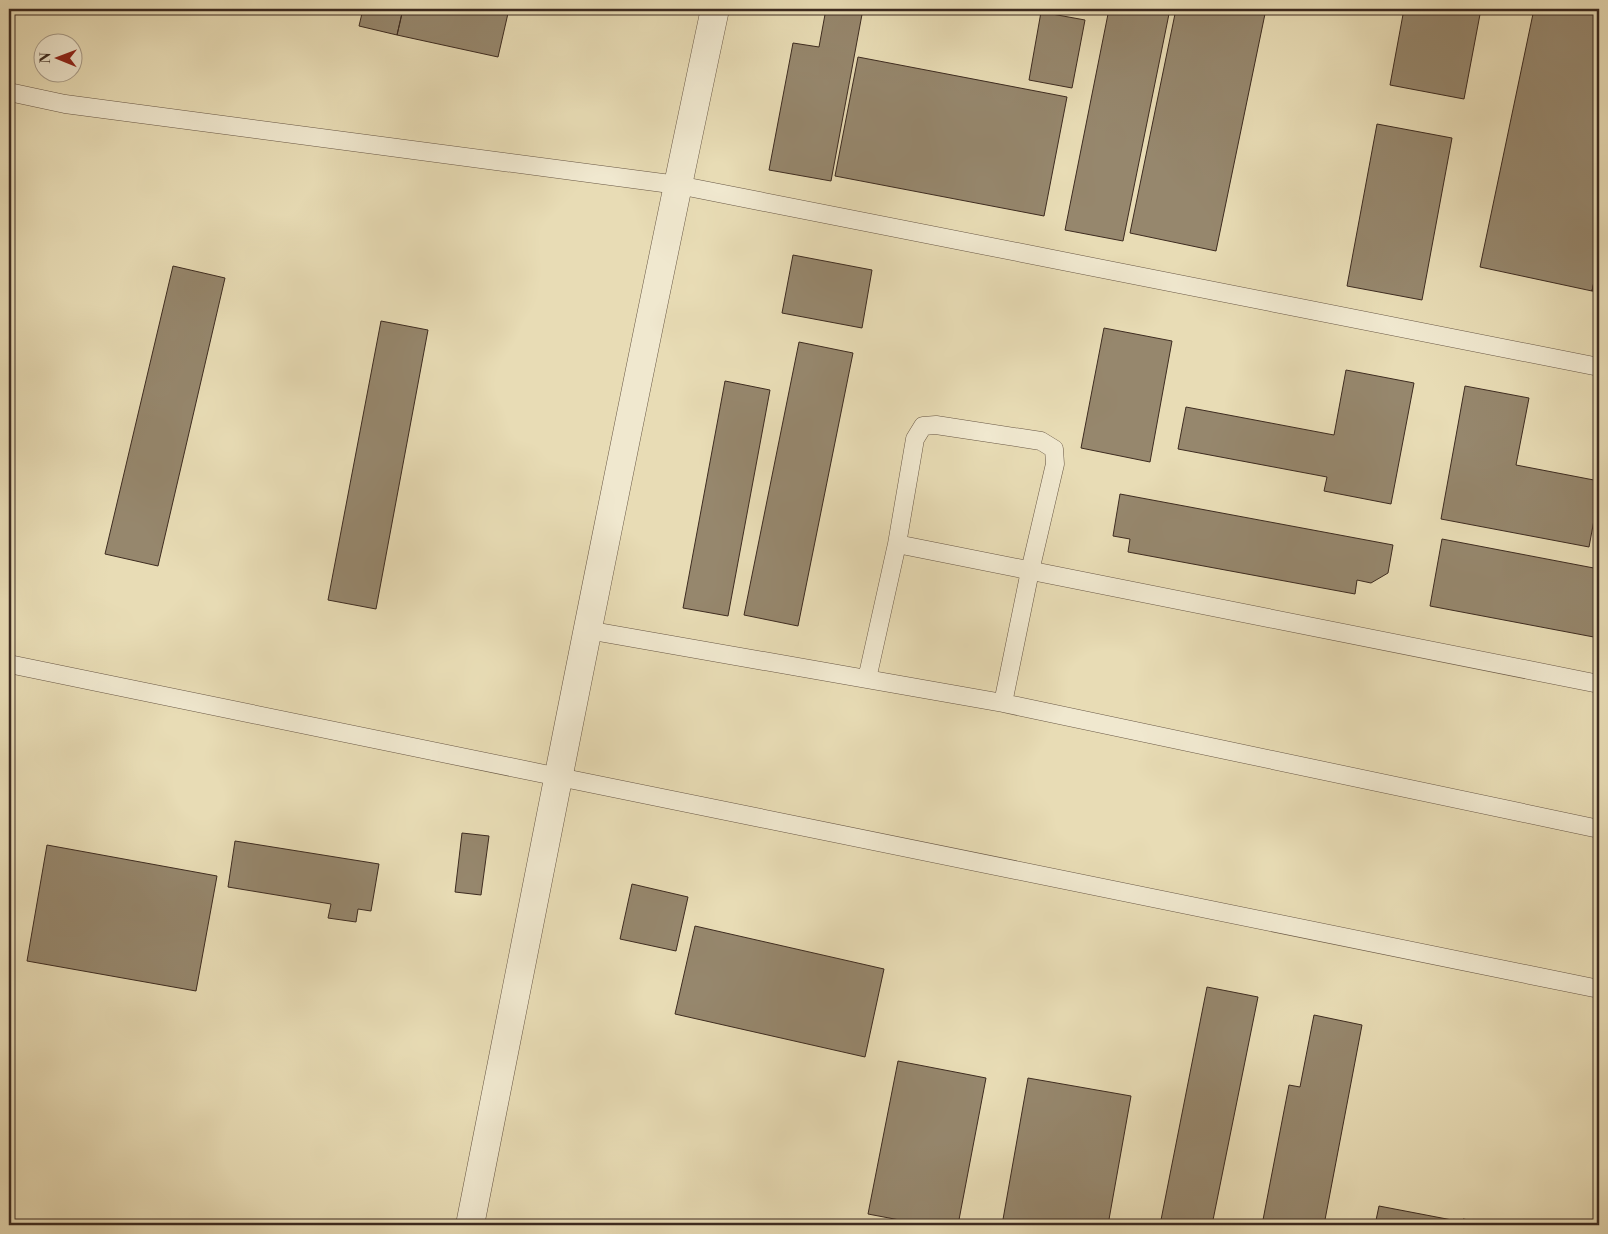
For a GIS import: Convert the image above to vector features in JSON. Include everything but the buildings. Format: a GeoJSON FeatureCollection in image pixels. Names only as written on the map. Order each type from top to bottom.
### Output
{"type":"FeatureCollection","features":[{"type":"Feature","properties":{"kind":"street"},"geometry":{"type":"LineString","coordinates":[[470,1225],[587,630],[715,9]]}},
{"type":"Feature","properties":{"kind":"lane"},"geometry":{"type":"LineString","coordinates":[[9,92],[74,105],[678,185],[1599,367]]}},
{"type":"Feature","properties":{"kind":"lane"},"geometry":{"type":"LineString","coordinates":[[867,679],[897,544],[915,439],[923,426],[936,426],[1041,441],[1054,449],[1055,464],[1030,570],[1003,703]]}},
{"type":"Feature","properties":{"kind":"lane"},"geometry":{"type":"LineString","coordinates":[[897,544],[1599,684]]}},
{"type":"Feature","properties":{"kind":"lane"},"geometry":{"type":"LineString","coordinates":[[587,630],[1003,703],[1599,829]]}},
{"type":"Feature","properties":{"kind":"lane"},"geometry":{"type":"LineString","coordinates":[[9,664],[559,778],[1599,989]]}}]}
